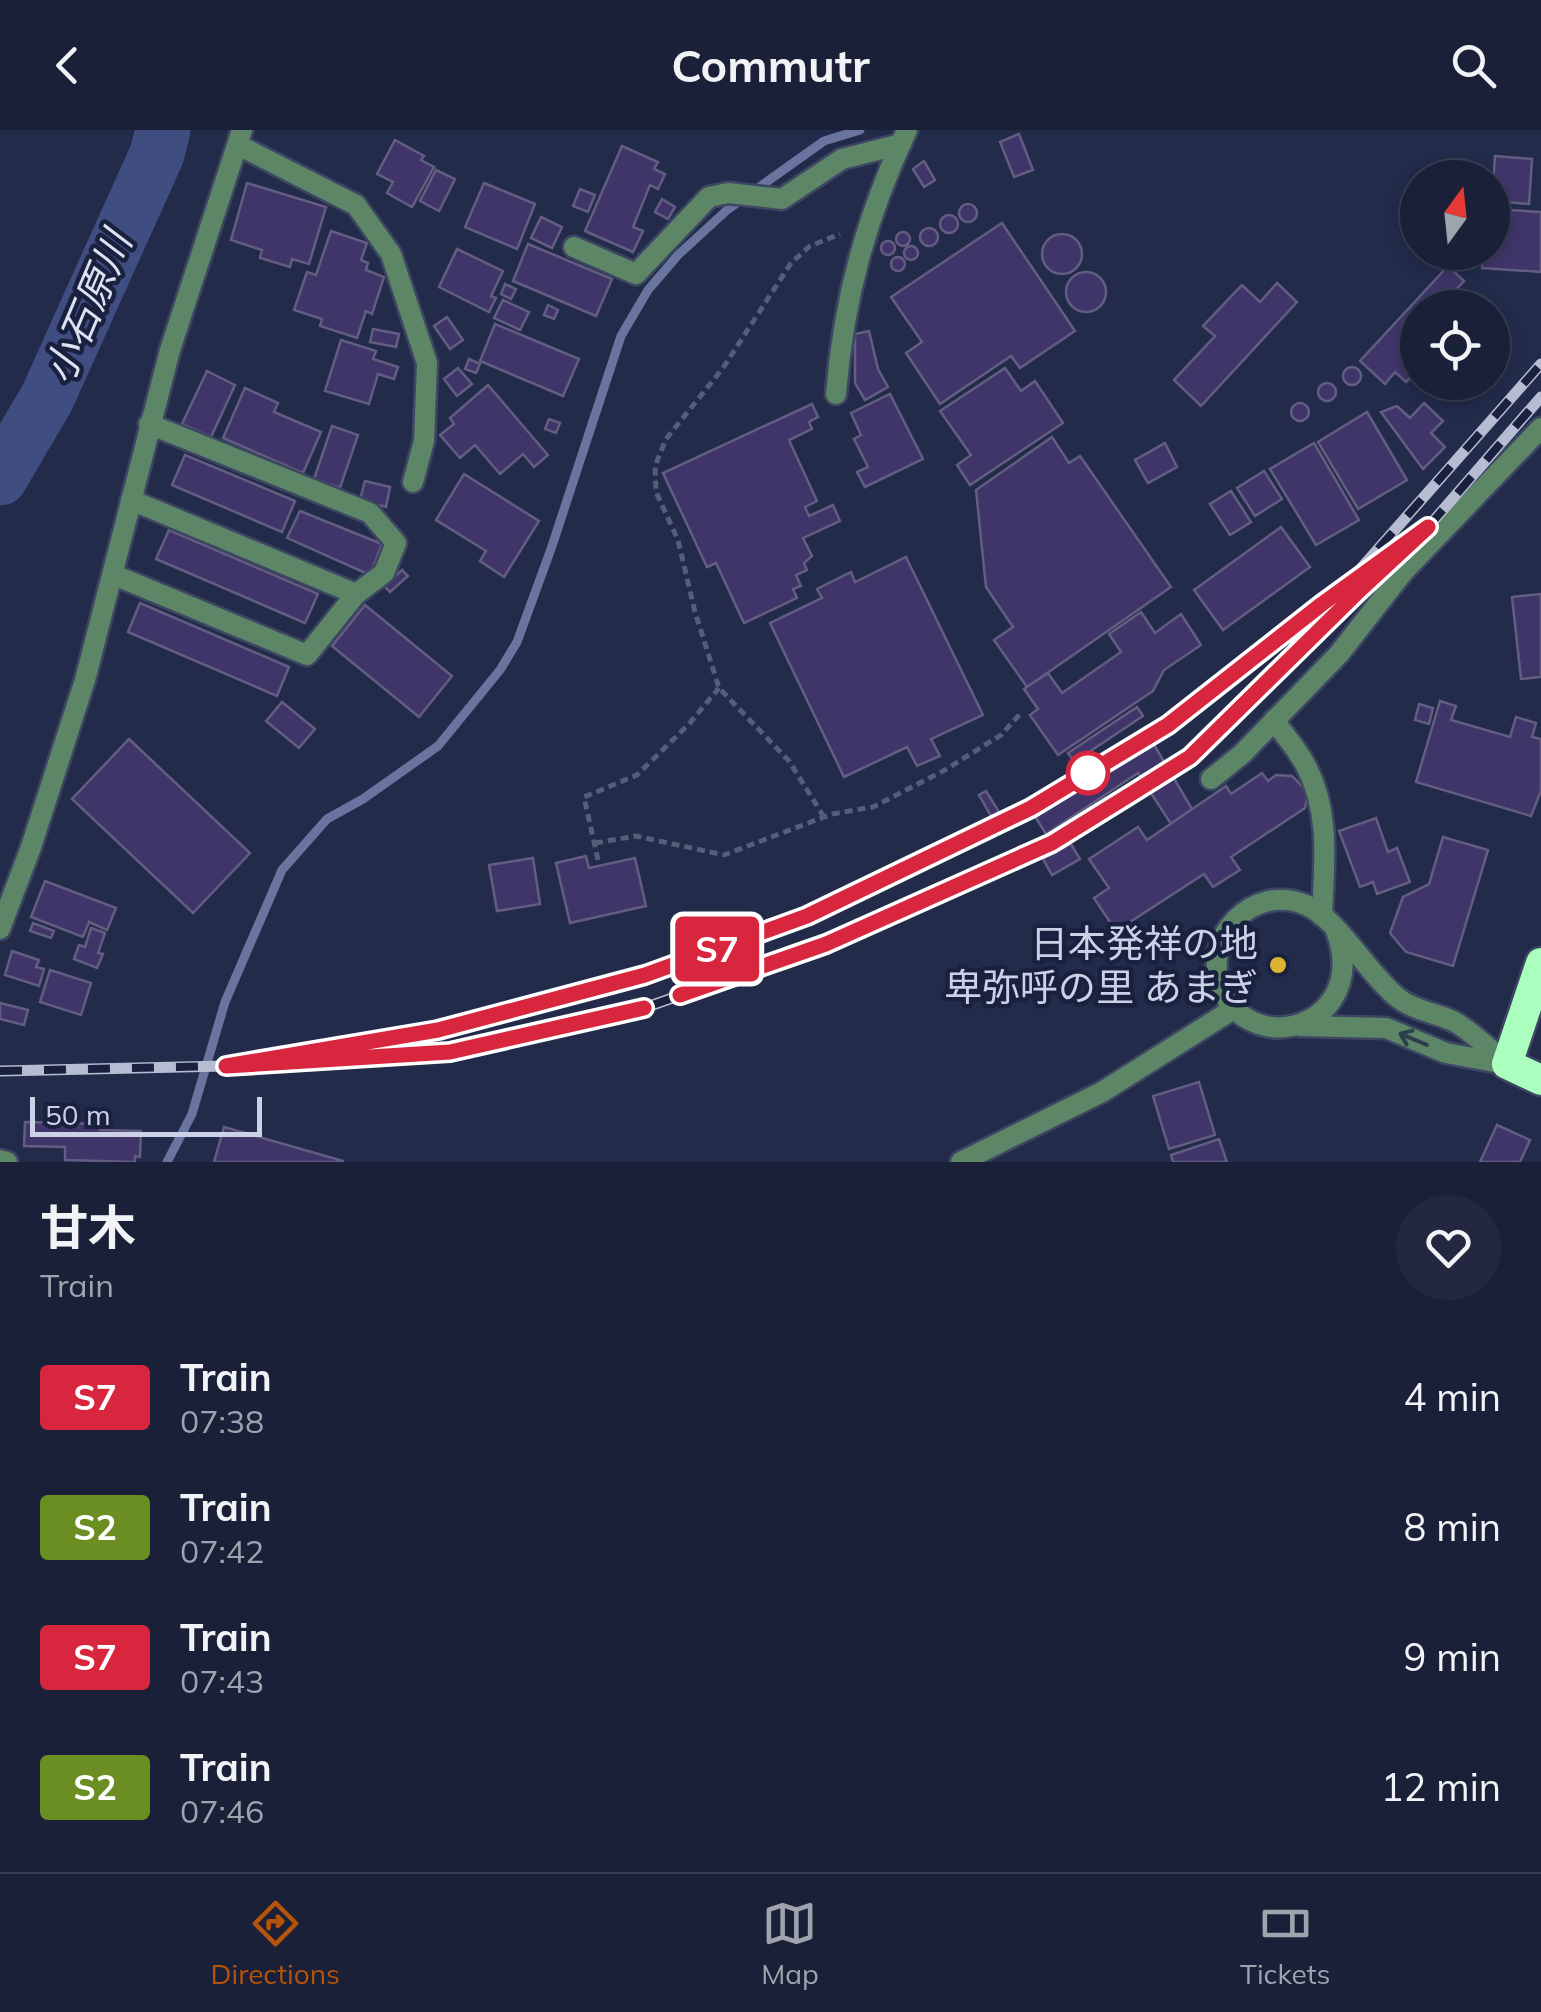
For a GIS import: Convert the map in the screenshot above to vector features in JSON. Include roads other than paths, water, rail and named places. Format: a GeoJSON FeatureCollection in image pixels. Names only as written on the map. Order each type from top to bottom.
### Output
{"type":"FeatureCollection","features":[{"type":"Feature","properties":{"kind":"highway"},"geometry":{"type":"LineString","coordinates":[[1541,963],[1506,1064],[1541,1080]]}},
{"type":"Feature","properties":{"kind":"street"},"geometry":{"type":"LineString","coordinates":[[574,247],[636,274],[709,197],[728,193],[782,198],[842,159],[904,137]]}},
{"type":"Feature","properties":{"kind":"street"},"geometry":{"type":"LineString","coordinates":[[836,394],[841,330],[868,222],[904,137]]}},
{"type":"Feature","properties":{"kind":"street"},"geometry":{"type":"LineString","coordinates":[[0,929],[86,680],[170,350],[240,138],[356,206],[391,254],[427,363],[424,440],[413,482]]}},
{"type":"Feature","properties":{"kind":"street"},"geometry":{"type":"LineString","coordinates":[[114,575],[307,655],[356,594],[384,573],[396,543],[370,514],[150,424]]}},
{"type":"Feature","properties":{"kind":"street"},"geometry":{"type":"LineString","coordinates":[[1211,779],[1242,754],[1339,654],[1404,572],[1541,428]]}},
{"type":"Feature","properties":{"kind":"street"},"geometry":{"type":"LineString","coordinates":[[131,500],[356,594]]}},
{"type":"Feature","properties":{"kind":"street"},"geometry":{"type":"LineString","coordinates":[[1274,720],[1306,766],[1322,808],[1329,924],[1343,950],[1344,971],[1338,990],[1319,1014],[1292,1026]]}},
{"type":"Feature","properties":{"kind":"street"},"geometry":{"type":"LineString","coordinates":[[1284,900],[1305,905],[1329,924],[1399,1000],[1457,1023],[1506,1064],[1446,1053],[1386,1028],[1271,1026],[1252,1020],[1235,1008],[1222,990],[1217,970],[1219,948],[1235,920],[1262,902],[1284,900]]}},
{"type":"Feature","properties":{"kind":"street"},"geometry":{"type":"LineString","coordinates":[[961,1162],[1102,1092],[1235,1008]]}},
{"type":"Feature","properties":{"kind":"waterway","name":"小石原川"},"geometry":{"type":"LineString","coordinates":[[0,478],[47,398],[157,154],[163,130]]}},
{"type":"Feature","properties":{"kind":"waterway"},"geometry":{"type":"LineString","coordinates":[[167,1162],[192,1114],[225,1002],[282,870],[327,819],[363,799],[438,746],[500,670],[517,642],[621,336],[648,290],[678,255],[727,210],[824,141],[860,130]]}},
{"type":"Feature","properties":{"kind":"railway"},"geometry":{"type":"LineString","coordinates":[[1349,582],[1541,364]]}},
{"type":"Feature","properties":{"kind":"railway"},"geometry":{"type":"LineString","coordinates":[[0,1071],[226,1066],[450,1052],[644,1008],[826,944],[1051,843],[1189,757],[1359,589],[1428,527],[1541,397]]}},
{"type":"Feature","properties":{"kind":"railway"},"geometry":{"type":"LineString","coordinates":[[339,1047],[438,1030],[645,975],[807,916],[1031,808],[1168,725],[1353,581]]}},
{"type":"Feature","properties":{"kind":"train","name":"S7"},"geometry":{"type":"LineString","coordinates":[[644,1008],[450,1052],[226,1066],[438,1030],[645,975],[807,916],[1031,808],[1168,725],[1428,527],[1190,757],[1131,794],[1052,843],[826,944],[680,995]]}},
{"type":"Feature","properties":{"kind":"place","name":"日本発祥の地 卑弥呼の里 あまぎ"},"geometry":{"type":"Point","coordinates":[1278,965]}}]}
